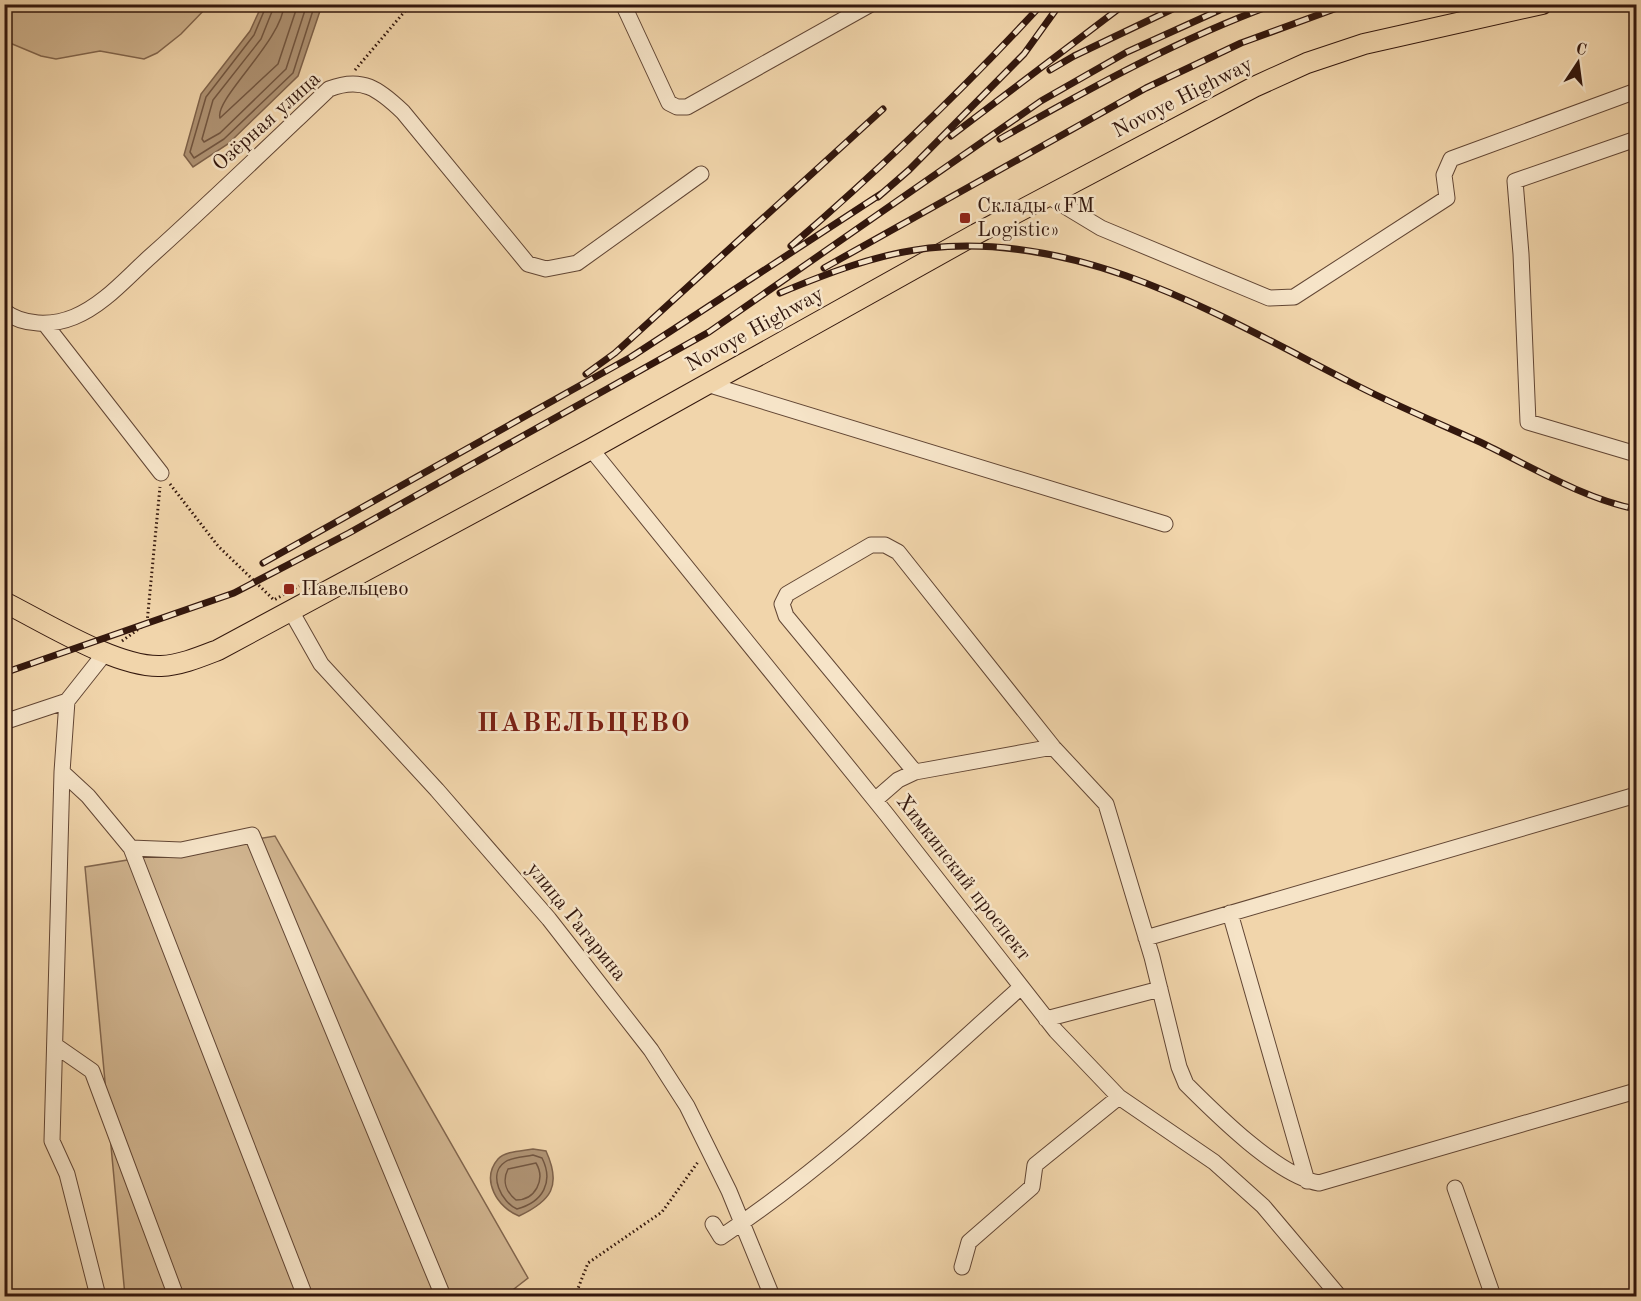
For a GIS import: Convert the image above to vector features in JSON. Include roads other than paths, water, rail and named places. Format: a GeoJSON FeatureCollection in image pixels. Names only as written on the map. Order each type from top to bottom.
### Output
{"type":"FeatureCollection","features":[{"type":"Feature","properties":{"kind":"main road","name":"Novoye Highway"},"geometry":{"type":"LineString","coordinates":[[4,602],[105,653],[135,663],[160,666],[187,662],[218,650],[591,449],[1048,196],[1182,124],[1307,63],[1364,44],[1542,4]]}},
{"type":"Feature","properties":{"kind":"street"},"geometry":{"type":"LineString","coordinates":[[623,4],[669,103],[677,107],[687,107],[870,4]]}},
{"type":"Feature","properties":{"kind":"street","name":"Озёрная улица"},"geometry":{"type":"LineString","coordinates":[[4,310],[11,316],[45,324],[73,318],[97,305],[204,208],[329,89],[345,83],[362,84],[384,94],[403,112],[528,264],[546,270],[577,263],[701,174]]}},
{"type":"Feature","properties":{"kind":"street"},"geometry":{"type":"LineString","coordinates":[[1048,196],[1101,228],[1269,298],[1294,297],[1447,198],[1444,175],[1451,159],[1636,91]]}},
{"type":"Feature","properties":{"kind":"street"},"geometry":{"type":"LineString","coordinates":[[1636,139],[1515,181],[1528,422],[1636,454]]}},
{"type":"Feature","properties":{"kind":"street"},"geometry":{"type":"LineString","coordinates":[[45,324],[161,474]]}},
{"type":"Feature","properties":{"kind":"street"},"geometry":{"type":"LineString","coordinates":[[707,384],[1165,525]]}},
{"type":"Feature","properties":{"kind":"street","name":"Химкинский проспект"},"geometry":{"type":"LineString","coordinates":[[591,449],[1086,1065],[1119,1097],[1214,1162],[1263,1206],[1339,1296]]}},
{"type":"Feature","properties":{"kind":"street"},"geometry":{"type":"LineString","coordinates":[[915,772],[786,616],[783,604],[787,594],[871,545],[885,544],[898,552],[1053,747],[1106,804],[1146,938],[1179,1067],[1186,1084],[1276,1163],[1307,1181],[1319,1183],[1636,1091]]}},
{"type":"Feature","properties":{"kind":"street","name":"улица Гагарина"},"geometry":{"type":"LineString","coordinates":[[291,611],[321,664],[437,790],[549,919],[651,1050],[687,1106],[742,1223],[772,1296]]}},
{"type":"Feature","properties":{"kind":"street"},"geometry":{"type":"LineString","coordinates":[[4,722],[67,701],[105,653]]}},
{"type":"Feature","properties":{"kind":"street"},"geometry":{"type":"LineString","coordinates":[[67,701],[62,772],[52,1141],[67,1174],[98,1296]]}},
{"type":"Feature","properties":{"kind":"street"},"geometry":{"type":"LineString","coordinates":[[875,800],[898,780],[915,772],[1053,747]]}},
{"type":"Feature","properties":{"kind":"street"},"geometry":{"type":"LineString","coordinates":[[62,772],[88,796],[131,848],[305,1296]]}},
{"type":"Feature","properties":{"kind":"street"},"geometry":{"type":"LineString","coordinates":[[1146,938],[1636,795]]}},
{"type":"Feature","properties":{"kind":"street"},"geometry":{"type":"LineString","coordinates":[[131,848],[181,850],[252,835],[443,1296]]}},
{"type":"Feature","properties":{"kind":"street"},"geometry":{"type":"LineString","coordinates":[[1230,913],[1307,1181]]}},
{"type":"Feature","properties":{"kind":"street"},"geometry":{"type":"LineString","coordinates":[[713,1224],[721,1237],[768,1206],[865,1127],[1022,987]]}},
{"type":"Feature","properties":{"kind":"street"},"geometry":{"type":"LineString","coordinates":[[1046,1018],[1160,989]]}},
{"type":"Feature","properties":{"kind":"street"},"geometry":{"type":"LineString","coordinates":[[56,1046],[92,1071],[176,1296]]}},
{"type":"Feature","properties":{"kind":"street"},"geometry":{"type":"LineString","coordinates":[[962,1267],[969,1242],[1032,1187],[1035,1165],[1119,1097]]}},
{"type":"Feature","properties":{"kind":"street"},"geometry":{"type":"LineString","coordinates":[[1455,1188],[1493,1296]]}},
{"type":"Feature","properties":{"kind":"water"},"geometry":{"type":"Polygon","coordinates":[[[262,5],[322,5],[298,76],[228,144],[193,167],[184,155],[201,94],[250,31],[262,5]]]}},
{"type":"Feature","properties":{"kind":"water"},"geometry":{"type":"Polygon","coordinates":[[[533,1149],[546,1151],[551,1163],[553,1183],[546,1198],[519,1216],[504,1207],[498,1200],[491,1184],[491,1176],[493,1167],[501,1156],[533,1149]]]}},
{"type":"Feature","properties":{"kind":"railway"},"geometry":{"type":"LineString","coordinates":[[791,246],[920,129],[1042,4]]}},
{"type":"Feature","properties":{"kind":"railway"},"geometry":{"type":"LineString","coordinates":[[878,197],[909,170],[1024,54],[1060,4]]}},
{"type":"Feature","properties":{"kind":"railway"},"geometry":{"type":"LineString","coordinates":[[951,136],[1125,4]]}},
{"type":"Feature","properties":{"kind":"railway"},"geometry":{"type":"LineString","coordinates":[[1050,70],[1074,56],[1183,4]]}},
{"type":"Feature","properties":{"kind":"railway"},"geometry":{"type":"LineString","coordinates":[[4,673],[234,593],[349,533],[709,332],[1041,101],[1127,52],[1233,4]]}},
{"type":"Feature","properties":{"kind":"railway"},"geometry":{"type":"LineString","coordinates":[[1000,139],[1168,49],[1275,4]]}},
{"type":"Feature","properties":{"kind":"railway"},"geometry":{"type":"LineString","coordinates":[[824,268],[1146,88],[1241,43],[1348,4]]}},
{"type":"Feature","properties":{"kind":"railway"},"geometry":{"type":"LineString","coordinates":[[586,374],[615,353],[883,109]]}},
{"type":"Feature","properties":{"kind":"railway"},"geometry":{"type":"LineString","coordinates":[[263,563],[631,357],[884,192]]}},
{"type":"Feature","properties":{"kind":"railway"},"geometry":{"type":"LineString","coordinates":[[780,293],[872,260],[929,248],[986,246],[1041,253],[1095,266],[1148,284],[1200,306],[1366,390],[1480,442],[1537,471],[1596,498],[1636,509]]}},
{"type":"Feature","properties":{"kind":"place","name":"Склады «FM Logistic»"},"geometry":{"type":"Point","coordinates":[965,218]}},
{"type":"Feature","properties":{"kind":"place","name":"Павельцево"},"geometry":{"type":"Point","coordinates":[289,589]}},
{"type":"Feature","properties":{"kind":"district","name":"ПАВЕЛЬЦЕВО"},"geometry":{"type":"Point","coordinates":[584,723]}}]}
